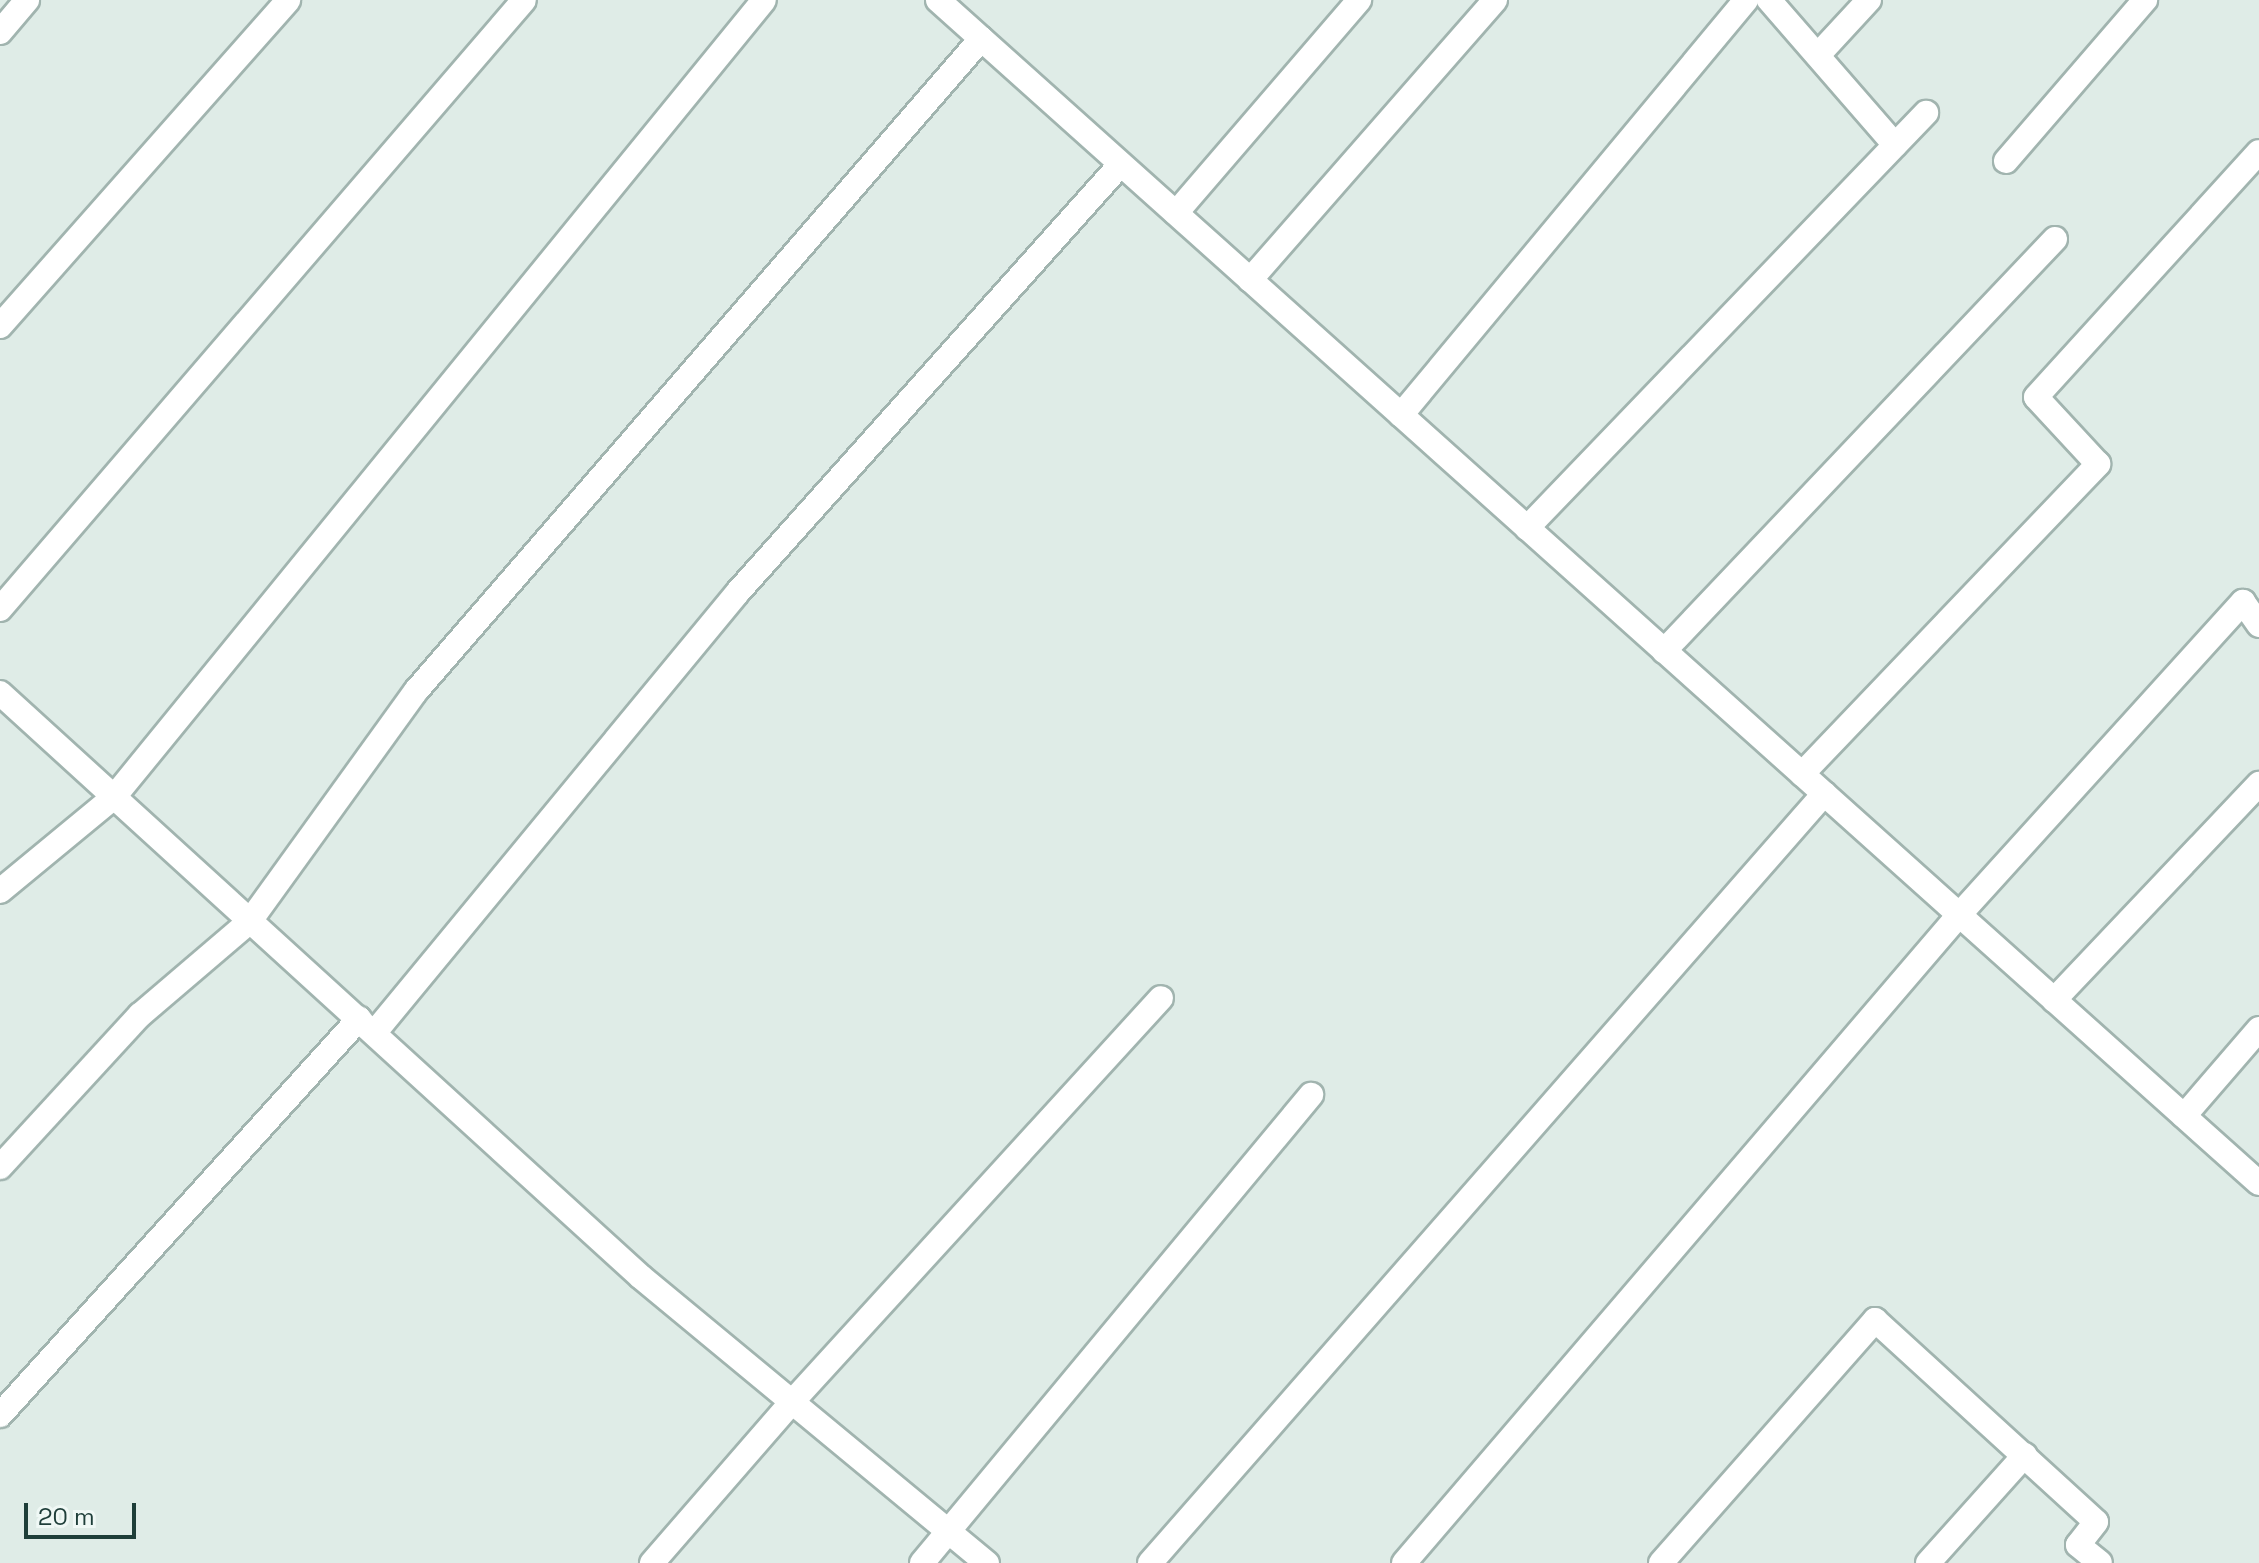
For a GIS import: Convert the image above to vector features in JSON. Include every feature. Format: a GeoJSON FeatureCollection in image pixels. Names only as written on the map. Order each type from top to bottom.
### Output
{"type":"FeatureCollection","features":[{"type":"Feature","properties":{"kind":"street"},"geometry":{"type":"LineString","coordinates":[[0,32],[27,0]]}},
{"type":"Feature","properties":{"kind":"street"},"geometry":{"type":"LineString","coordinates":[[0,326],[288,0]]}},
{"type":"Feature","properties":{"kind":"street"},"geometry":{"type":"LineString","coordinates":[[0,609],[524,0]]}},
{"type":"Feature","properties":{"kind":"street"},"geometry":{"type":"LineString","coordinates":[[0,891],[114,797],[764,0]]}},
{"type":"Feature","properties":{"kind":"street"},"geometry":{"type":"LineString","coordinates":[[938,0],[2259,1183]]}},
{"type":"Feature","properties":{"kind":"street"},"geometry":{"type":"LineString","coordinates":[[1176,213],[1359,0]]}},
{"type":"Feature","properties":{"kind":"street"},"geometry":{"type":"LineString","coordinates":[[1250,280],[1495,0]]}},
{"type":"Feature","properties":{"kind":"street"},"geometry":{"type":"LineString","coordinates":[[1401,415],[1746,0]]}},
{"type":"Feature","properties":{"kind":"street"},"geometry":{"type":"LineString","coordinates":[[1769,0],[1895,145]]}},
{"type":"Feature","properties":{"kind":"street"},"geometry":{"type":"LineString","coordinates":[[1818,55],[1869,0]]}},
{"type":"Feature","properties":{"kind":"street"},"geometry":{"type":"LineString","coordinates":[[2006,161],[2145,0]]}},
{"type":"Feature","properties":{"kind":"street"},"geometry":{"type":"LineString","coordinates":[[0,1167],[140,1015],[250,921],[416,691],[981,39]]}},
{"type":"Feature","properties":{"kind":"street"},"geometry":{"type":"LineString","coordinates":[[1527,528],[1926,113]]}},
{"type":"Feature","properties":{"kind":"street"},"geometry":{"type":"LineString","coordinates":[[1802,774],[2098,464],[2036,397],[2259,152]]}},
{"type":"Feature","properties":{"kind":"street"},"geometry":{"type":"LineString","coordinates":[[0,1414],[367,1026],[738,592],[1121,164]]}},
{"type":"Feature","properties":{"kind":"street"},"geometry":{"type":"LineString","coordinates":[[1664,651],[2055,239]]}},
{"type":"Feature","properties":{"kind":"street"},"geometry":{"type":"LineString","coordinates":[[1404,1563],[1959,915],[2243,602],[2259,625]]}},
{"type":"Feature","properties":{"kind":"street"},"geometry":{"type":"LineString","coordinates":[[0,693],[641,1277],[987,1563]]}},
{"type":"Feature","properties":{"kind":"street"},"geometry":{"type":"LineString","coordinates":[[2054,1000],[2259,784]]}},
{"type":"Feature","properties":{"kind":"street"},"geometry":{"type":"LineString","coordinates":[[1150,1563],[1824,794]]}},
{"type":"Feature","properties":{"kind":"street"},"geometry":{"type":"LineString","coordinates":[[652,1563],[792,1402],[1161,998]]}},
{"type":"Feature","properties":{"kind":"street"},"geometry":{"type":"LineString","coordinates":[[2184,1116],[2259,1029]]}},
{"type":"Feature","properties":{"kind":"street"},"geometry":{"type":"LineString","coordinates":[[922,1563],[1311,1095]]}},
{"type":"Feature","properties":{"kind":"street"},"geometry":{"type":"LineString","coordinates":[[1661,1563],[1875,1320],[2096,1522],[2078,1545],[2100,1563]]}},
{"type":"Feature","properties":{"kind":"street"},"geometry":{"type":"LineString","coordinates":[[1928,1563],[2025,1455]]}}]}
